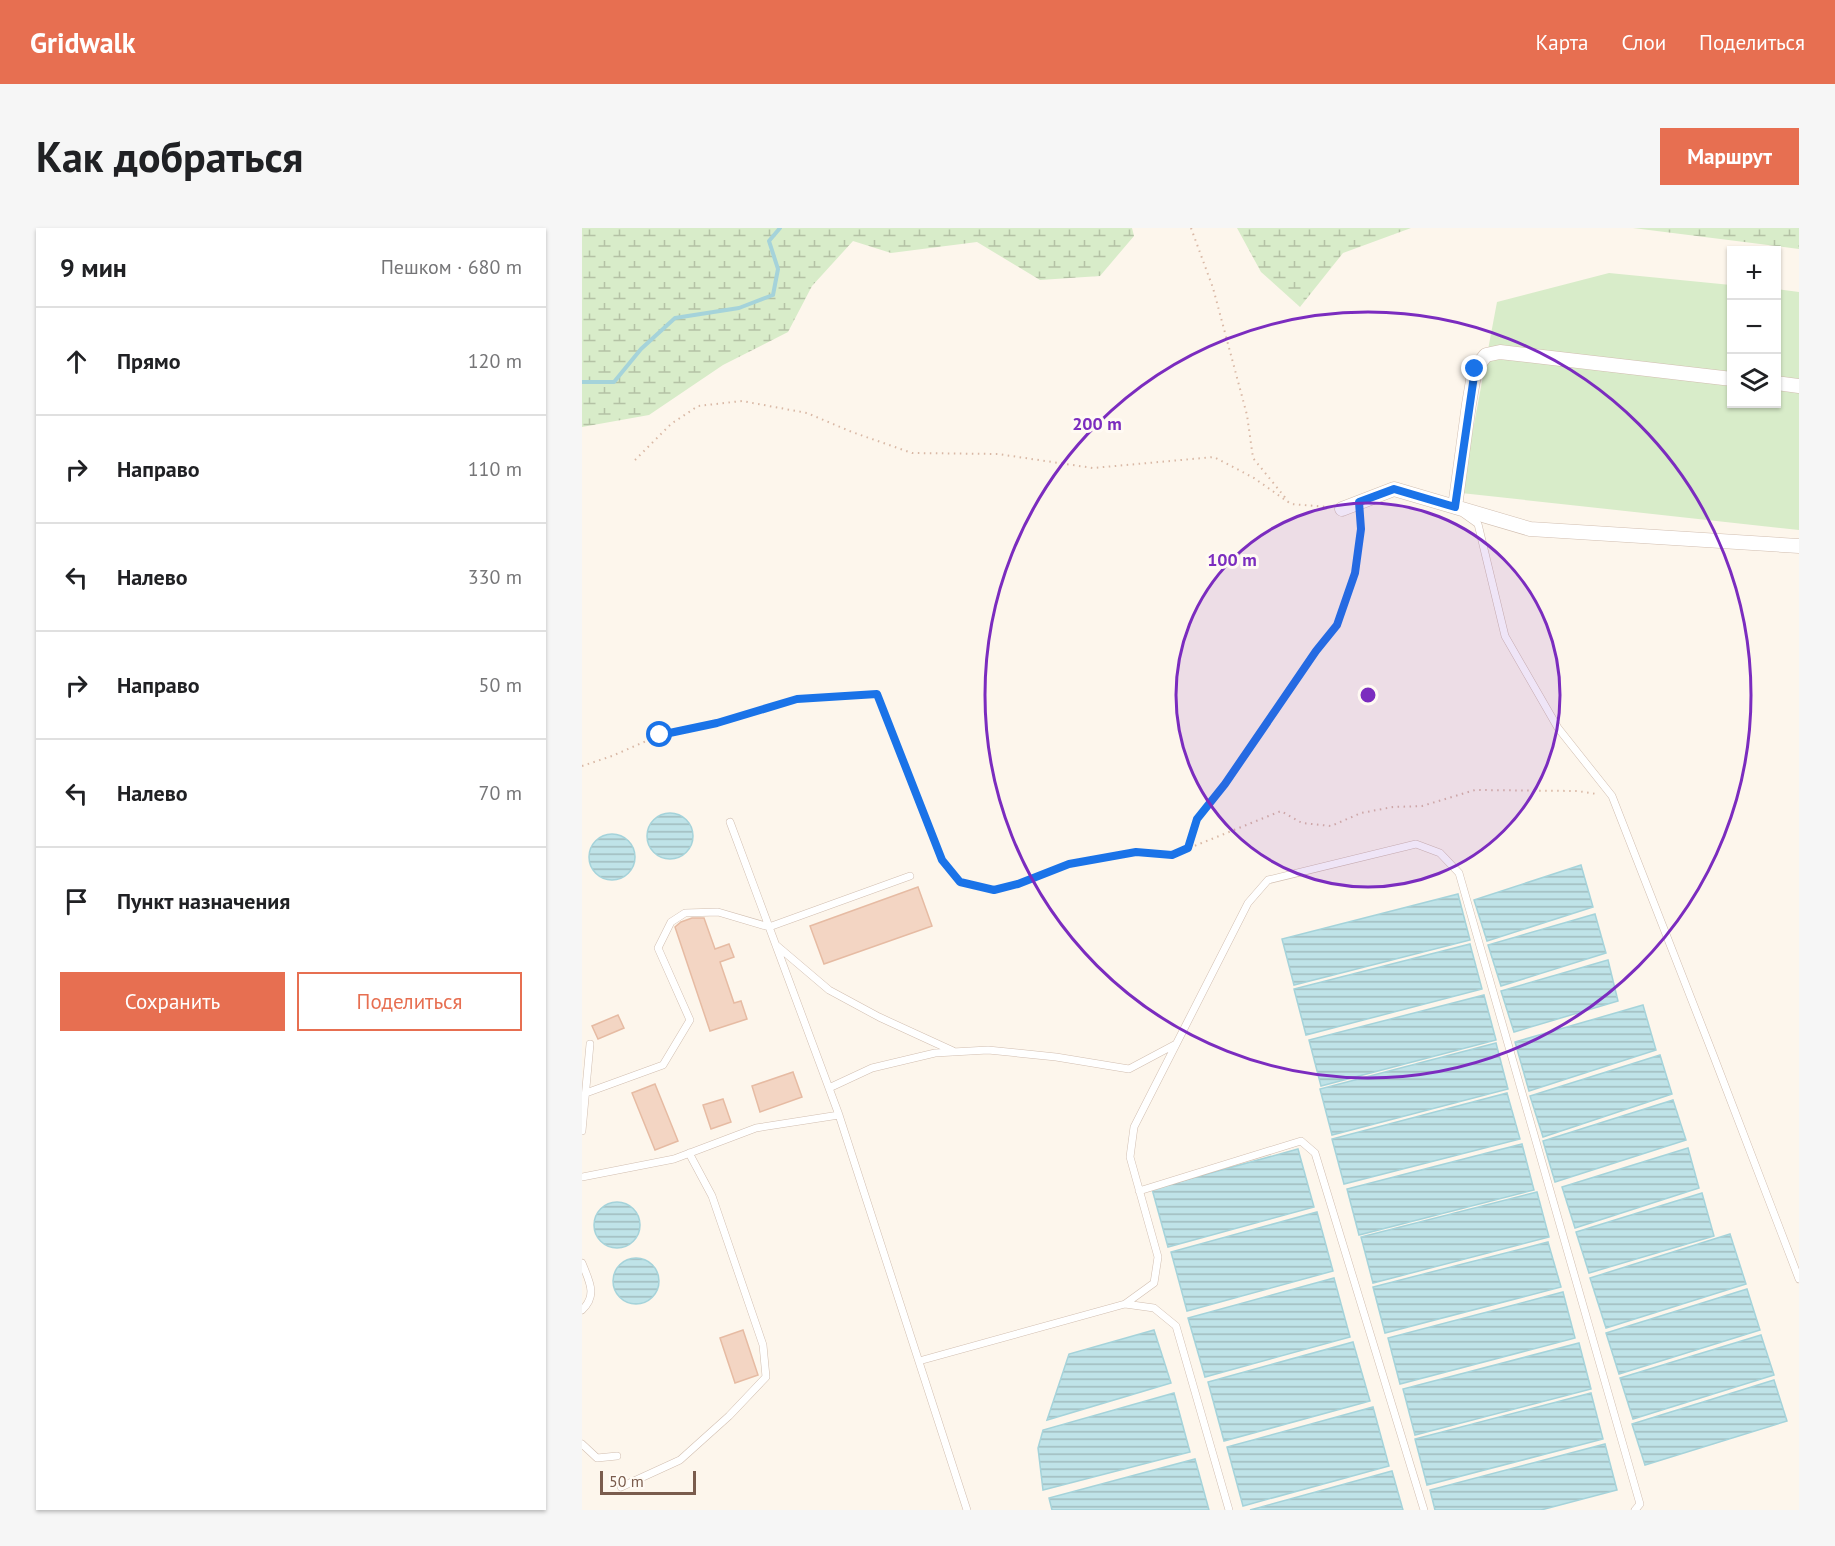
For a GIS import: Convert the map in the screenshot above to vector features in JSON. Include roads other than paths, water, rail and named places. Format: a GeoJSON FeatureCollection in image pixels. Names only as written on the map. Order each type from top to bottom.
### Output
{"type":"FeatureCollection","features":[{"type":"Feature","properties":{"kind":"street"},"geometry":{"type":"LineString","coordinates":[[1455,507],[1475,369],[1485,355],[1500,352],[1727,379]]}},
{"type":"Feature","properties":{"kind":"street"},"geometry":{"type":"LineString","coordinates":[[1781,384],[1799,386]]}},
{"type":"Feature","properties":{"kind":"street"},"geometry":{"type":"LineString","coordinates":[[1342,509],[1394,489],[1530,528],[1799,546]]}},
{"type":"Feature","properties":{"kind":"lane"},"geometry":{"type":"LineString","coordinates":[[1455,507],[1478,524],[1504,636],[1558,728],[1612,796],[1799,1279]]}},
{"type":"Feature","properties":{"kind":"lane"},"geometry":{"type":"LineString","coordinates":[[730,822],[839,1115],[967,1510]]}},
{"type":"Feature","properties":{"kind":"lane"},"geometry":{"type":"LineString","coordinates":[[919,1361],[1125,1304],[1154,1283],[1158,1257],[1130,1157],[1134,1127],[1248,903],[1268,880],[1416,844],[1440,853],[1459,873],[1640,1504],[1635,1510]]}},
{"type":"Feature","properties":{"kind":"lane"},"geometry":{"type":"LineString","coordinates":[[586,1093],[663,1065],[690,1020],[658,948],[671,922],[685,913],[718,912],[769,927],[910,876]]}},
{"type":"Feature","properties":{"kind":"lane"},"geometry":{"type":"LineString","coordinates":[[776,945],[829,990],[879,1017],[956,1052]]}},
{"type":"Feature","properties":{"kind":"lane"},"geometry":{"type":"LineString","coordinates":[[582,1131],[590,1044]]}},
{"type":"Feature","properties":{"kind":"lane"},"geometry":{"type":"LineString","coordinates":[[829,1088],[872,1068],[935,1053],[988,1050],[1056,1057],[1129,1069],[1176,1044]]}},
{"type":"Feature","properties":{"kind":"lane"},"geometry":{"type":"LineString","coordinates":[[582,1178],[674,1159],[756,1128],[839,1115]]}},
{"type":"Feature","properties":{"kind":"lane"},"geometry":{"type":"LineString","coordinates":[[1140,1191],[1301,1141],[1316,1153],[1424,1510]]}},
{"type":"Feature","properties":{"kind":"lane"},"geometry":{"type":"LineString","coordinates":[[621,1487],[680,1461],[729,1416],[766,1377],[763,1345],[712,1196],[689,1153]]}},
{"type":"Feature","properties":{"kind":"lane"},"geometry":{"type":"LineString","coordinates":[[582,1263],[592,1289],[589,1303],[582,1310]]}},
{"type":"Feature","properties":{"kind":"lane"},"geometry":{"type":"LineString","coordinates":[[1125,1304],[1154,1308],[1176,1326],[1229,1510]]}},
{"type":"Feature","properties":{"kind":"lane"},"geometry":{"type":"LineString","coordinates":[[582,1444],[597,1458],[617,1456]]}},
{"type":"Feature","properties":{"kind":"water"},"geometry":{"type":"Polygon","coordinates":[[[670,813],[686,820],[693,836],[686,852],[670,859],[654,852],[647,836],[654,820],[670,813]]]}},
{"type":"Feature","properties":{"kind":"water"},"geometry":{"type":"Polygon","coordinates":[[[612,834],[628,841],[635,857],[628,873],[612,880],[596,873],[589,857],[596,841],[612,834]]]}},
{"type":"Feature","properties":{"kind":"water"},"geometry":{"type":"Polygon","coordinates":[[[1581,865],[1593,907],[1487,941],[1474,900],[1581,865]]]}},
{"type":"Feature","properties":{"kind":"water"},"geometry":{"type":"Polygon","coordinates":[[[1458,894],[1470,940],[1294,985],[1282,939],[1458,894]]]}},
{"type":"Feature","properties":{"kind":"water"},"geometry":{"type":"Polygon","coordinates":[[[1595,914],[1606,953],[1501,986],[1488,945],[1595,914]]]}},
{"type":"Feature","properties":{"kind":"water"},"geometry":{"type":"Polygon","coordinates":[[[1470,944],[1482,989],[1306,1035],[1294,989],[1470,944]]]}},
{"type":"Feature","properties":{"kind":"water"},"geometry":{"type":"Polygon","coordinates":[[[1608,960],[1618,1001],[1514,1032],[1501,991],[1608,960]]]}},
{"type":"Feature","properties":{"kind":"water"},"geometry":{"type":"Polygon","coordinates":[[[1484,995],[1496,1040],[1321,1086],[1309,1040],[1484,995]]]}},
{"type":"Feature","properties":{"kind":"water"},"geometry":{"type":"Polygon","coordinates":[[[1643,1005],[1656,1050],[1529,1091],[1515,1042],[1643,1005]]]}},
{"type":"Feature","properties":{"kind":"water"},"geometry":{"type":"Polygon","coordinates":[[[1496,1043],[1508,1089],[1332,1135],[1320,1089],[1496,1043]]]}},
{"type":"Feature","properties":{"kind":"water"},"geometry":{"type":"Polygon","coordinates":[[[1660,1055],[1672,1094],[1543,1137],[1530,1096],[1660,1055]]]}},
{"type":"Feature","properties":{"kind":"water"},"geometry":{"type":"Polygon","coordinates":[[[1507,1093],[1520,1139],[1344,1184],[1332,1139],[1507,1093]]]}},
{"type":"Feature","properties":{"kind":"water"},"geometry":{"type":"Polygon","coordinates":[[[1673,1100],[1686,1140],[1555,1182],[1543,1141],[1673,1100]]]}},
{"type":"Feature","properties":{"kind":"water"},"geometry":{"type":"Polygon","coordinates":[[[1522,1144],[1534,1190],[1359,1235],[1347,1189],[1522,1144]]]}},
{"type":"Feature","properties":{"kind":"water"},"geometry":{"type":"Polygon","coordinates":[[[1688,1148],[1699,1188],[1575,1228],[1562,1187],[1688,1148]]]}},
{"type":"Feature","properties":{"kind":"water"},"geometry":{"type":"Polygon","coordinates":[[[1298,1149],[1314,1207],[1168,1247],[1152,1189],[1298,1149]]]}},
{"type":"Feature","properties":{"kind":"water"},"geometry":{"type":"Polygon","coordinates":[[[1537,1192],[1549,1237],[1373,1283],[1361,1237],[1537,1192]]]}},
{"type":"Feature","properties":{"kind":"water"},"geometry":{"type":"Polygon","coordinates":[[[1702,1193],[1714,1236],[1589,1273],[1576,1232],[1702,1193]]]}},
{"type":"Feature","properties":{"kind":"water"},"geometry":{"type":"Polygon","coordinates":[[[617,1202],[633,1209],[640,1225],[633,1241],[617,1248],[601,1241],[594,1225],[601,1209],[617,1202]]]}},
{"type":"Feature","properties":{"kind":"water"},"geometry":{"type":"Polygon","coordinates":[[[1317,1212],[1333,1271],[1187,1311],[1171,1252],[1317,1212]]]}},
{"type":"Feature","properties":{"kind":"water"},"geometry":{"type":"Polygon","coordinates":[[[1730,1234],[1746,1284],[1606,1328],[1590,1278],[1730,1234]]]}},
{"type":"Feature","properties":{"kind":"water"},"geometry":{"type":"Polygon","coordinates":[[[1548,1242],[1561,1287],[1385,1333],[1373,1287],[1548,1242]]]}},
{"type":"Feature","properties":{"kind":"water"},"geometry":{"type":"Polygon","coordinates":[[[636,1258],[652,1265],[659,1281],[652,1297],[636,1304],[620,1297],[613,1281],[620,1265],[636,1258]]]}},
{"type":"Feature","properties":{"kind":"water"},"geometry":{"type":"Polygon","coordinates":[[[1334,1278],[1350,1337],[1205,1377],[1188,1318],[1334,1278]]]}},
{"type":"Feature","properties":{"kind":"water"},"geometry":{"type":"Polygon","coordinates":[[[1747,1289],[1760,1330],[1619,1374],[1606,1333],[1747,1289]]]}},
{"type":"Feature","properties":{"kind":"water"},"geometry":{"type":"Polygon","coordinates":[[[1563,1292],[1575,1338],[1400,1384],[1388,1338],[1563,1292]]]}},
{"type":"Feature","properties":{"kind":"water"},"geometry":{"type":"Polygon","coordinates":[[[1154,1330],[1171,1383],[1047,1420],[1069,1354],[1154,1330]]]}},
{"type":"Feature","properties":{"kind":"water"},"geometry":{"type":"Polygon","coordinates":[[[1761,1335],[1774,1375],[1633,1419],[1620,1378],[1761,1335]]]}},
{"type":"Feature","properties":{"kind":"water"},"geometry":{"type":"Polygon","coordinates":[[[1353,1342],[1370,1401],[1224,1441],[1208,1382],[1353,1342]]]}},
{"type":"Feature","properties":{"kind":"water"},"geometry":{"type":"Polygon","coordinates":[[[1579,1343],[1591,1389],[1415,1435],[1403,1389],[1579,1343]]]}},
{"type":"Feature","properties":{"kind":"water"},"geometry":{"type":"Polygon","coordinates":[[[1774,1380],[1787,1421],[1645,1465],[1632,1424],[1774,1380]]]}},
{"type":"Feature","properties":{"kind":"water"},"geometry":{"type":"Polygon","coordinates":[[[1174,1393],[1190,1452],[1043,1490],[1038,1448],[1043,1430],[1174,1393]]]}},
{"type":"Feature","properties":{"kind":"water"},"geometry":{"type":"Polygon","coordinates":[[[1591,1393],[1603,1439],[1427,1485],[1415,1439],[1591,1393]]]}},
{"type":"Feature","properties":{"kind":"water"},"geometry":{"type":"Polygon","coordinates":[[[1373,1407],[1389,1466],[1243,1506],[1227,1447],[1373,1407]]]}},
{"type":"Feature","properties":{"kind":"water"},"geometry":{"type":"Polygon","coordinates":[[[1605,1444],[1617,1490],[1541,1510],[1435,1510],[1430,1490],[1605,1444]]]}},
{"type":"Feature","properties":{"kind":"water"},"geometry":{"type":"Polygon","coordinates":[[[1195,1459],[1209,1510],[1052,1510],[1049,1498],[1195,1459]]]}},
{"type":"Feature","properties":{"kind":"water"},"geometry":{"type":"Polygon","coordinates":[[[1392,1471],[1403,1510],[1250,1510],[1392,1471]]]}},
{"type":"Feature","properties":{"kind":"waterway"},"geometry":{"type":"LineString","coordinates":[[582,382],[614,382],[641,349],[675,318],[739,308],[773,295],[778,269],[769,241],[780,228]]}}]}
